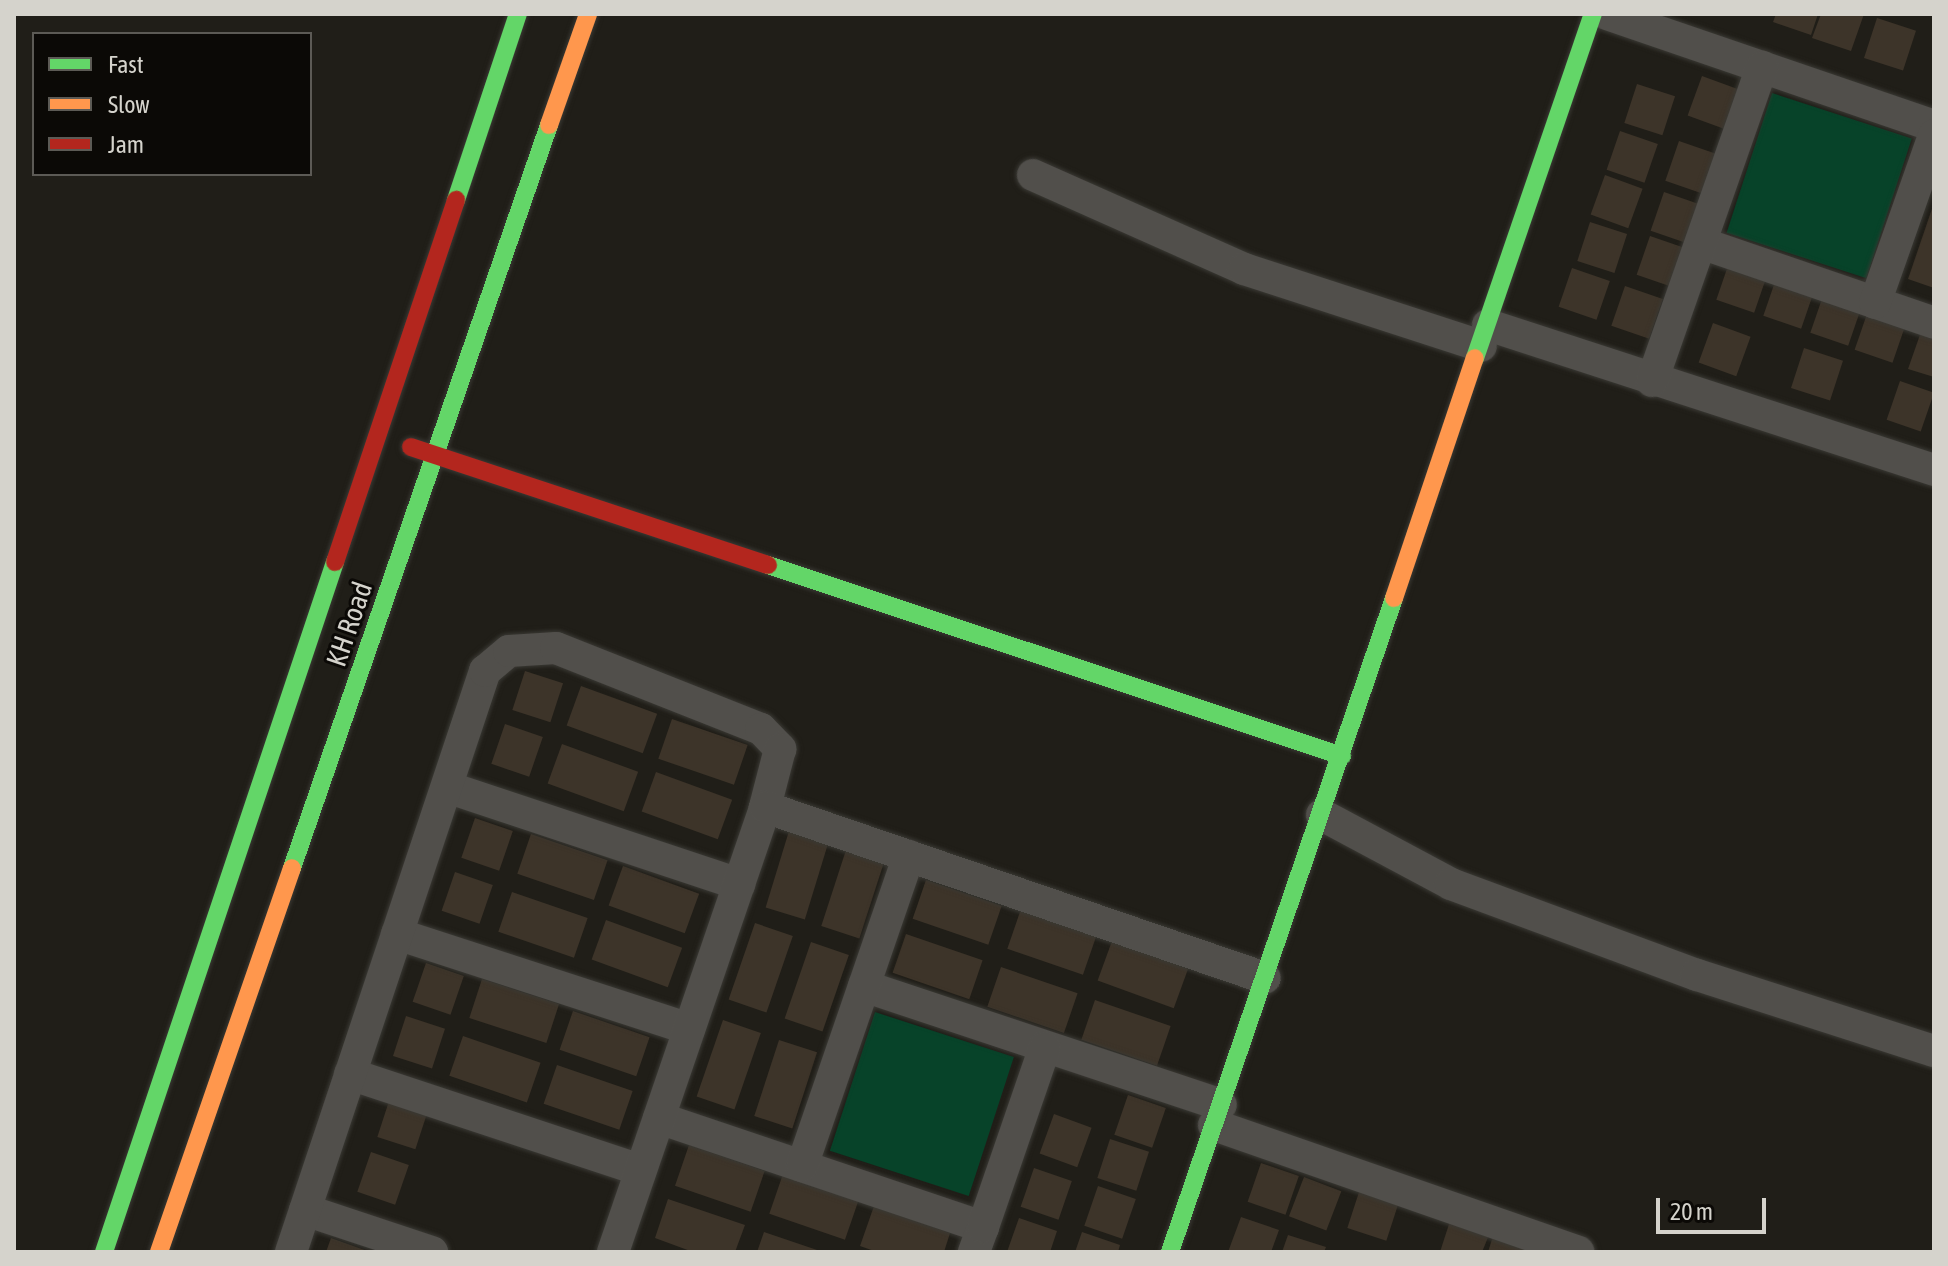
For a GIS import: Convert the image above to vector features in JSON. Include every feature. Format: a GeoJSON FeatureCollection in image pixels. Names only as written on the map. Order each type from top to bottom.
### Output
{"type":"FeatureCollection","features":[{"type":"Feature","properties":{"kind":"main road","name":"KH Road"},"geometry":{"type":"LineString","coordinates":[[104,1252],[518,14]]}},
{"type":"Feature","properties":{"kind":"main road","name":"KH Road"},"geometry":{"type":"LineString","coordinates":[[159,1252],[438,455],[588,14]]}},
{"type":"Feature","properties":{"kind":"main road"},"geometry":{"type":"LineString","coordinates":[[1170,1252],[1322,815],[1593,14]]}},
{"type":"Feature","properties":{"kind":"main road"},"geometry":{"type":"LineString","coordinates":[[377,436],[1342,756]]}},
{"type":"Feature","properties":{"kind":"street"},"geometry":{"type":"LineString","coordinates":[[1607,14],[1934,126]]}},
{"type":"Feature","properties":{"kind":"street"},"geometry":{"type":"LineString","coordinates":[[1652,381],[1762,67]]}},
{"type":"Feature","properties":{"kind":"street"},"geometry":{"type":"LineString","coordinates":[[1875,303],[1934,135]]}},
{"type":"Feature","properties":{"kind":"street"},"geometry":{"type":"LineString","coordinates":[[1033,175],[1244,269],[1652,381],[1934,470]]}},
{"type":"Feature","properties":{"kind":"street"},"geometry":{"type":"LineString","coordinates":[[1701,243],[1934,323]]}},
{"type":"Feature","properties":{"kind":"street"},"geometry":{"type":"LineString","coordinates":[[291,1252],[485,671],[509,651],[531,646],[556,648],[761,729],[780,749],[765,807],[613,1252]]}},
{"type":"Feature","properties":{"kind":"street"},"geometry":{"type":"LineString","coordinates":[[447,787],[739,884]]}},
{"type":"Feature","properties":{"kind":"street"},"geometry":{"type":"LineString","coordinates":[[765,807],[1265,978]]}},
{"type":"Feature","properties":{"kind":"street"},"geometry":{"type":"LineString","coordinates":[[1322,815],[1451,884],[1697,975],[1934,1051]]}},
{"type":"Feature","properties":{"kind":"street"},"geometry":{"type":"LineString","coordinates":[[802,1166],[909,856]]}},
{"type":"Feature","properties":{"kind":"street"},"geometry":{"type":"LineString","coordinates":[[397,934],[689,1029]]}},
{"type":"Feature","properties":{"kind":"street"},"geometry":{"type":"LineString","coordinates":[[864,986],[1045,1047],[1563,1249]]}},
{"type":"Feature","properties":{"kind":"street"},"geometry":{"type":"LineString","coordinates":[[659,1118],[802,1166],[978,1240],[1045,1047]]}},
{"type":"Feature","properties":{"kind":"street"},"geometry":{"type":"LineString","coordinates":[[350,1074],[641,1170]]}},
{"type":"Feature","properties":{"kind":"street"},"geometry":{"type":"LineString","coordinates":[[305,1210],[432,1252]]}},
{"type":"Feature","properties":{"kind":"green space"},"geometry":{"type":"Polygon","coordinates":[[[1772,93],[1912,138],[1866,278],[1727,233],[1772,93]]]}},
{"type":"Feature","properties":{"kind":"green space"},"geometry":{"type":"Polygon","coordinates":[[[875,1012],[1014,1057],[969,1196],[830,1151],[875,1012]]]}},
{"type":"Feature","properties":{"kind":"building"},"geometry":{"type":"Polygon","coordinates":[[[1776,14],[1818,14],[1811,35],[1773,22],[1776,14]]]}},
{"type":"Feature","properties":{"kind":"building"},"geometry":{"type":"Polygon","coordinates":[[[1821,14],[1864,14],[1851,51],[1812,38],[1821,14]]]}},
{"type":"Feature","properties":{"kind":"building"},"geometry":{"type":"Polygon","coordinates":[[[1877,18],[1916,31],[1903,71],[1864,58],[1877,18]]]}},
{"type":"Feature","properties":{"kind":"building"},"geometry":{"type":"Polygon","coordinates":[[[1702,76],[1740,90],[1725,129],[1688,115],[1702,76]]]}},
{"type":"Feature","properties":{"kind":"building"},"geometry":{"type":"Polygon","coordinates":[[[1637,84],[1675,96],[1662,135],[1624,123],[1637,84]]]}},
{"type":"Feature","properties":{"kind":"building"},"geometry":{"type":"Polygon","coordinates":[[[1620,131],[1658,144],[1644,183],[1607,170],[1620,131]]]}},
{"type":"Feature","properties":{"kind":"building"},"geometry":{"type":"Polygon","coordinates":[[[1679,141],[1716,154],[1702,193],[1665,181],[1679,141]]]}},
{"type":"Feature","properties":{"kind":"building"},"geometry":{"type":"Polygon","coordinates":[[[1605,175],[1643,189],[1628,228],[1591,214],[1605,175]]]}},
{"type":"Feature","properties":{"kind":"building"},"geometry":{"type":"Polygon","coordinates":[[[1664,192],[1702,205],[1688,244],[1651,231],[1664,192]]]}},
{"type":"Feature","properties":{"kind":"building"},"geometry":{"type":"Polygon","coordinates":[[[1934,203],[1934,288],[1908,279],[1934,203]]]}},
{"type":"Feature","properties":{"kind":"building"},"geometry":{"type":"Polygon","coordinates":[[[1590,222],[1627,234],[1614,273],[1577,261],[1590,222]]]}},
{"type":"Feature","properties":{"kind":"building"},"geometry":{"type":"Polygon","coordinates":[[[1650,236],[1688,249],[1674,288],[1637,275],[1650,236]]]}},
{"type":"Feature","properties":{"kind":"building"},"geometry":{"type":"Polygon","coordinates":[[[1730,260],[1768,273],[1754,313],[1716,300],[1730,260]]]}},
{"type":"Feature","properties":{"kind":"building"},"geometry":{"type":"Polygon","coordinates":[[[1572,268],[1610,281],[1596,320],[1559,307],[1572,268]]]}},
{"type":"Feature","properties":{"kind":"building"},"geometry":{"type":"Polygon","coordinates":[[[1777,276],[1815,289],[1801,329],[1763,316],[1777,276]]]}},
{"type":"Feature","properties":{"kind":"building"},"geometry":{"type":"Polygon","coordinates":[[[1625,286],[1663,299],[1649,339],[1611,326],[1625,286]]]}},
{"type":"Feature","properties":{"kind":"building"},"geometry":{"type":"Polygon","coordinates":[[[1824,293],[1862,306],[1848,346],[1810,333],[1824,293]]]}},
{"type":"Feature","properties":{"kind":"building"},"geometry":{"type":"Polygon","coordinates":[[[1868,311],[1906,324],[1892,363],[1855,350],[1868,311]]]}},
{"type":"Feature","properties":{"kind":"building"},"geometry":{"type":"Polygon","coordinates":[[[1713,323],[1751,337],[1736,376],[1699,362],[1713,323]]]}},
{"type":"Feature","properties":{"kind":"building"},"geometry":{"type":"Polygon","coordinates":[[[1922,329],[1934,333],[1934,377],[1908,369],[1922,329]]]}},
{"type":"Feature","properties":{"kind":"building"},"geometry":{"type":"Polygon","coordinates":[[[1804,348],[1843,361],[1830,401],[1791,388],[1804,348]]]}},
{"type":"Feature","properties":{"kind":"building"},"geometry":{"type":"Polygon","coordinates":[[[1900,381],[1934,393],[1921,431],[1887,420],[1900,381]]]}},
{"type":"Feature","properties":{"kind":"building"},"geometry":{"type":"Polygon","coordinates":[[[525,671],[563,683],[550,722],[512,710],[525,671]]]}},
{"type":"Feature","properties":{"kind":"building"},"geometry":{"type":"Polygon","coordinates":[[[581,686],[657,714],[643,753],[567,725],[581,686]]]}},
{"type":"Feature","properties":{"kind":"building"},"geometry":{"type":"Polygon","coordinates":[[[672,719],[748,745],[734,785],[658,759],[672,719]]]}},
{"type":"Feature","properties":{"kind":"building"},"geometry":{"type":"Polygon","coordinates":[[[505,724],[543,737],[529,777],[491,764],[505,724]]]}},
{"type":"Feature","properties":{"kind":"building"},"geometry":{"type":"Polygon","coordinates":[[[562,744],[638,772],[624,811],[548,783],[562,744]]]}},
{"type":"Feature","properties":{"kind":"building"},"geometry":{"type":"Polygon","coordinates":[[[656,772],[732,800],[718,839],[642,811],[656,772]]]}},
{"type":"Feature","properties":{"kind":"building"},"geometry":{"type":"Polygon","coordinates":[[[475,818],[513,831],[499,871],[461,858],[475,818]]]}},
{"type":"Feature","properties":{"kind":"building"},"geometry":{"type":"Polygon","coordinates":[[[789,831],[828,843],[805,919],[766,908],[789,831]]]}},
{"type":"Feature","properties":{"kind":"building"},"geometry":{"type":"Polygon","coordinates":[[[531,834],[608,860],[594,900],[517,874],[531,834]]]}},
{"type":"Feature","properties":{"kind":"building"},"geometry":{"type":"Polygon","coordinates":[[[846,850],[884,862],[859,938],[821,926],[846,850]]]}},
{"type":"Feature","properties":{"kind":"building"},"geometry":{"type":"Polygon","coordinates":[[[623,866],[699,894],[685,933],[609,905],[623,866]]]}},
{"type":"Feature","properties":{"kind":"building"},"geometry":{"type":"Polygon","coordinates":[[[455,872],[493,885],[479,924],[442,911],[455,872]]]}},
{"type":"Feature","properties":{"kind":"building"},"geometry":{"type":"Polygon","coordinates":[[[926,880],[1002,906],[988,945],[913,919],[926,880]]]}},
{"type":"Feature","properties":{"kind":"building"},"geometry":{"type":"Polygon","coordinates":[[[512,892],[588,918],[574,958],[498,932],[512,892]]]}},
{"type":"Feature","properties":{"kind":"building"},"geometry":{"type":"Polygon","coordinates":[[[1021,909],[1097,935],[1083,975],[1007,949],[1021,909]]]}},
{"type":"Feature","properties":{"kind":"building"},"geometry":{"type":"Polygon","coordinates":[[[606,920],[682,948],[668,987],[592,959],[606,920]]]}},
{"type":"Feature","properties":{"kind":"building"},"geometry":{"type":"Polygon","coordinates":[[[755,923],[793,936],[766,1013],[729,1000],[755,923]]]}},
{"type":"Feature","properties":{"kind":"building"},"geometry":{"type":"Polygon","coordinates":[[[906,934],[983,960],[969,999],[893,973],[906,934]]]}},
{"type":"Feature","properties":{"kind":"building"},"geometry":{"type":"Polygon","coordinates":[[[1112,941],[1188,969],[1174,1008],[1098,980],[1112,941]]]}},
{"type":"Feature","properties":{"kind":"building"},"geometry":{"type":"Polygon","coordinates":[[[811,942],[849,955],[822,1032],[785,1019],[811,942]]]}},
{"type":"Feature","properties":{"kind":"building"},"geometry":{"type":"Polygon","coordinates":[[[426,963],[464,976],[450,1015],[413,1002],[426,963]]]}},
{"type":"Feature","properties":{"kind":"building"},"geometry":{"type":"Polygon","coordinates":[[[1001,967],[1078,993],[1064,1033],[987,1007],[1001,967]]]}},
{"type":"Feature","properties":{"kind":"building"},"geometry":{"type":"Polygon","coordinates":[[[482,979],[559,1004],[546,1043],[469,1018],[482,979]]]}},
{"type":"Feature","properties":{"kind":"building"},"geometry":{"type":"Polygon","coordinates":[[[1095,1000],[1171,1026],[1157,1066],[1081,1040],[1095,1000]]]}},
{"type":"Feature","properties":{"kind":"building"},"geometry":{"type":"Polygon","coordinates":[[[573,1011],[650,1037],[636,1076],[560,1050],[573,1011]]]}},
{"type":"Feature","properties":{"kind":"building"},"geometry":{"type":"Polygon","coordinates":[[[406,1016],[445,1029],[432,1069],[393,1056],[406,1016]]]}},
{"type":"Feature","properties":{"kind":"building"},"geometry":{"type":"Polygon","coordinates":[[[723,1020],[761,1033],[734,1110],[697,1097],[723,1020]]]}},
{"type":"Feature","properties":{"kind":"building"},"geometry":{"type":"Polygon","coordinates":[[[463,1036],[541,1063],[527,1102],[449,1076],[463,1036]]]}},
{"type":"Feature","properties":{"kind":"building"},"geometry":{"type":"Polygon","coordinates":[[[779,1040],[817,1052],[792,1128],[754,1116],[779,1040]]]}},
{"type":"Feature","properties":{"kind":"building"},"geometry":{"type":"Polygon","coordinates":[[[557,1065],[633,1091],[619,1130],[544,1104],[557,1065]]]}},
{"type":"Feature","properties":{"kind":"building"},"geometry":{"type":"Polygon","coordinates":[[[1128,1095],[1166,1108],[1152,1148],[1114,1135],[1128,1095]]]}},
{"type":"Feature","properties":{"kind":"building"},"geometry":{"type":"Polygon","coordinates":[[[390,1098],[428,1110],[415,1149],[377,1137],[390,1098]]]}},
{"type":"Feature","properties":{"kind":"building"},"geometry":{"type":"Polygon","coordinates":[[[1054,1114],[1092,1128],[1077,1167],[1040,1153],[1054,1114]]]}},
{"type":"Feature","properties":{"kind":"building"},"geometry":{"type":"Polygon","coordinates":[[[1110,1139],[1149,1152],[1136,1191],[1097,1178],[1110,1139]]]}},
{"type":"Feature","properties":{"kind":"building"},"geometry":{"type":"Polygon","coordinates":[[[689,1145],[765,1171],[751,1212],[675,1186],[689,1145]]]}},
{"type":"Feature","properties":{"kind":"building"},"geometry":{"type":"Polygon","coordinates":[[[371,1152],[409,1165],[395,1205],[357,1192],[371,1152]]]}},
{"type":"Feature","properties":{"kind":"building"},"geometry":{"type":"Polygon","coordinates":[[[1261,1163],[1299,1176],[1285,1215],[1248,1202],[1261,1163]]]}},
{"type":"Feature","properties":{"kind":"building"},"geometry":{"type":"Polygon","coordinates":[[[1034,1168],[1072,1181],[1058,1220],[1021,1207],[1034,1168]]]}},
{"type":"Feature","properties":{"kind":"building"},"geometry":{"type":"Polygon","coordinates":[[[783,1174],[859,1200],[845,1240],[769,1214],[783,1174]]]}},
{"type":"Feature","properties":{"kind":"building"},"geometry":{"type":"Polygon","coordinates":[[[1304,1177],[1341,1191],[1326,1231],[1289,1216],[1304,1177]]]}},
{"type":"Feature","properties":{"kind":"building"},"geometry":{"type":"Polygon","coordinates":[[[1098,1186],[1136,1199],[1122,1239],[1084,1226],[1098,1186]]]}},
{"type":"Feature","properties":{"kind":"building"},"geometry":{"type":"Polygon","coordinates":[[[1360,1189],[1399,1202],[1386,1241],[1347,1228],[1360,1189]]]}},
{"type":"Feature","properties":{"kind":"building"},"geometry":{"type":"Polygon","coordinates":[[[668,1199],[745,1225],[735,1252],[693,1252],[655,1238],[668,1199]]]}},
{"type":"Feature","properties":{"kind":"building"},"geometry":{"type":"Polygon","coordinates":[[[874,1206],[950,1233],[944,1252],[877,1252],[860,1246],[874,1206]]]}},
{"type":"Feature","properties":{"kind":"building"},"geometry":{"type":"Polygon","coordinates":[[[1241,1217],[1279,1230],[1271,1252],[1228,1252],[1241,1217]]]}},
{"type":"Feature","properties":{"kind":"building"},"geometry":{"type":"Polygon","coordinates":[[[1019,1218],[1057,1231],[1050,1252],[1007,1252],[1019,1218]]]}},
{"type":"Feature","properties":{"kind":"building"},"geometry":{"type":"Polygon","coordinates":[[[1450,1221],[1489,1235],[1482,1252],[1440,1252],[1450,1221]]]}},
{"type":"Feature","properties":{"kind":"building"},"geometry":{"type":"Polygon","coordinates":[[[764,1232],[820,1251],[820,1252],[757,1252],[764,1232]]]}},
{"type":"Feature","properties":{"kind":"building"},"geometry":{"type":"Polygon","coordinates":[[[1082,1232],[1120,1245],[1118,1252],[1075,1252],[1082,1232]]]}},
{"type":"Feature","properties":{"kind":"building"},"geometry":{"type":"Polygon","coordinates":[[[1288,1235],[1326,1247],[1324,1252],[1282,1252],[1288,1235]]]}},
{"type":"Feature","properties":{"kind":"building"},"geometry":{"type":"Polygon","coordinates":[[[1493,1236],[1531,1252],[1488,1252],[1493,1236]]]}},
{"type":"Feature","properties":{"kind":"building"},"geometry":{"type":"Polygon","coordinates":[[[331,1238],[370,1252],[326,1252],[331,1238]]]}},
{"type":"Feature","properties":{"kind":"traffic: fast"},"geometry":{"type":"LineString","coordinates":[[456,200],[518,14]]}},
{"type":"Feature","properties":{"kind":"traffic: fast"},"geometry":{"type":"LineString","coordinates":[[1475,358],[1593,14]]}},
{"type":"Feature","properties":{"kind":"traffic: fast"},"geometry":{"type":"LineString","coordinates":[[292,868],[549,125]]}},
{"type":"Feature","properties":{"kind":"traffic: fast"},"geometry":{"type":"LineString","coordinates":[[104,1252],[335,562]]}},
{"type":"Feature","properties":{"kind":"traffic: fast"},"geometry":{"type":"LineString","coordinates":[[768,565],[1342,756]]}},
{"type":"Feature","properties":{"kind":"traffic: fast"},"geometry":{"type":"LineString","coordinates":[[1170,1252],[1394,598]]}},
{"type":"Feature","properties":{"kind":"traffic: slow"},"geometry":{"type":"LineString","coordinates":[[549,125],[588,14]]}},
{"type":"Feature","properties":{"kind":"traffic: slow"},"geometry":{"type":"LineString","coordinates":[[1394,598],[1475,358]]}},
{"type":"Feature","properties":{"kind":"traffic: slow"},"geometry":{"type":"LineString","coordinates":[[159,1252],[292,868]]}},
{"type":"Feature","properties":{"kind":"traffic: jam"},"geometry":{"type":"LineString","coordinates":[[335,562],[456,200]]}},
{"type":"Feature","properties":{"kind":"traffic: jam"},"geometry":{"type":"LineString","coordinates":[[411,447],[768,565]]}}]}
